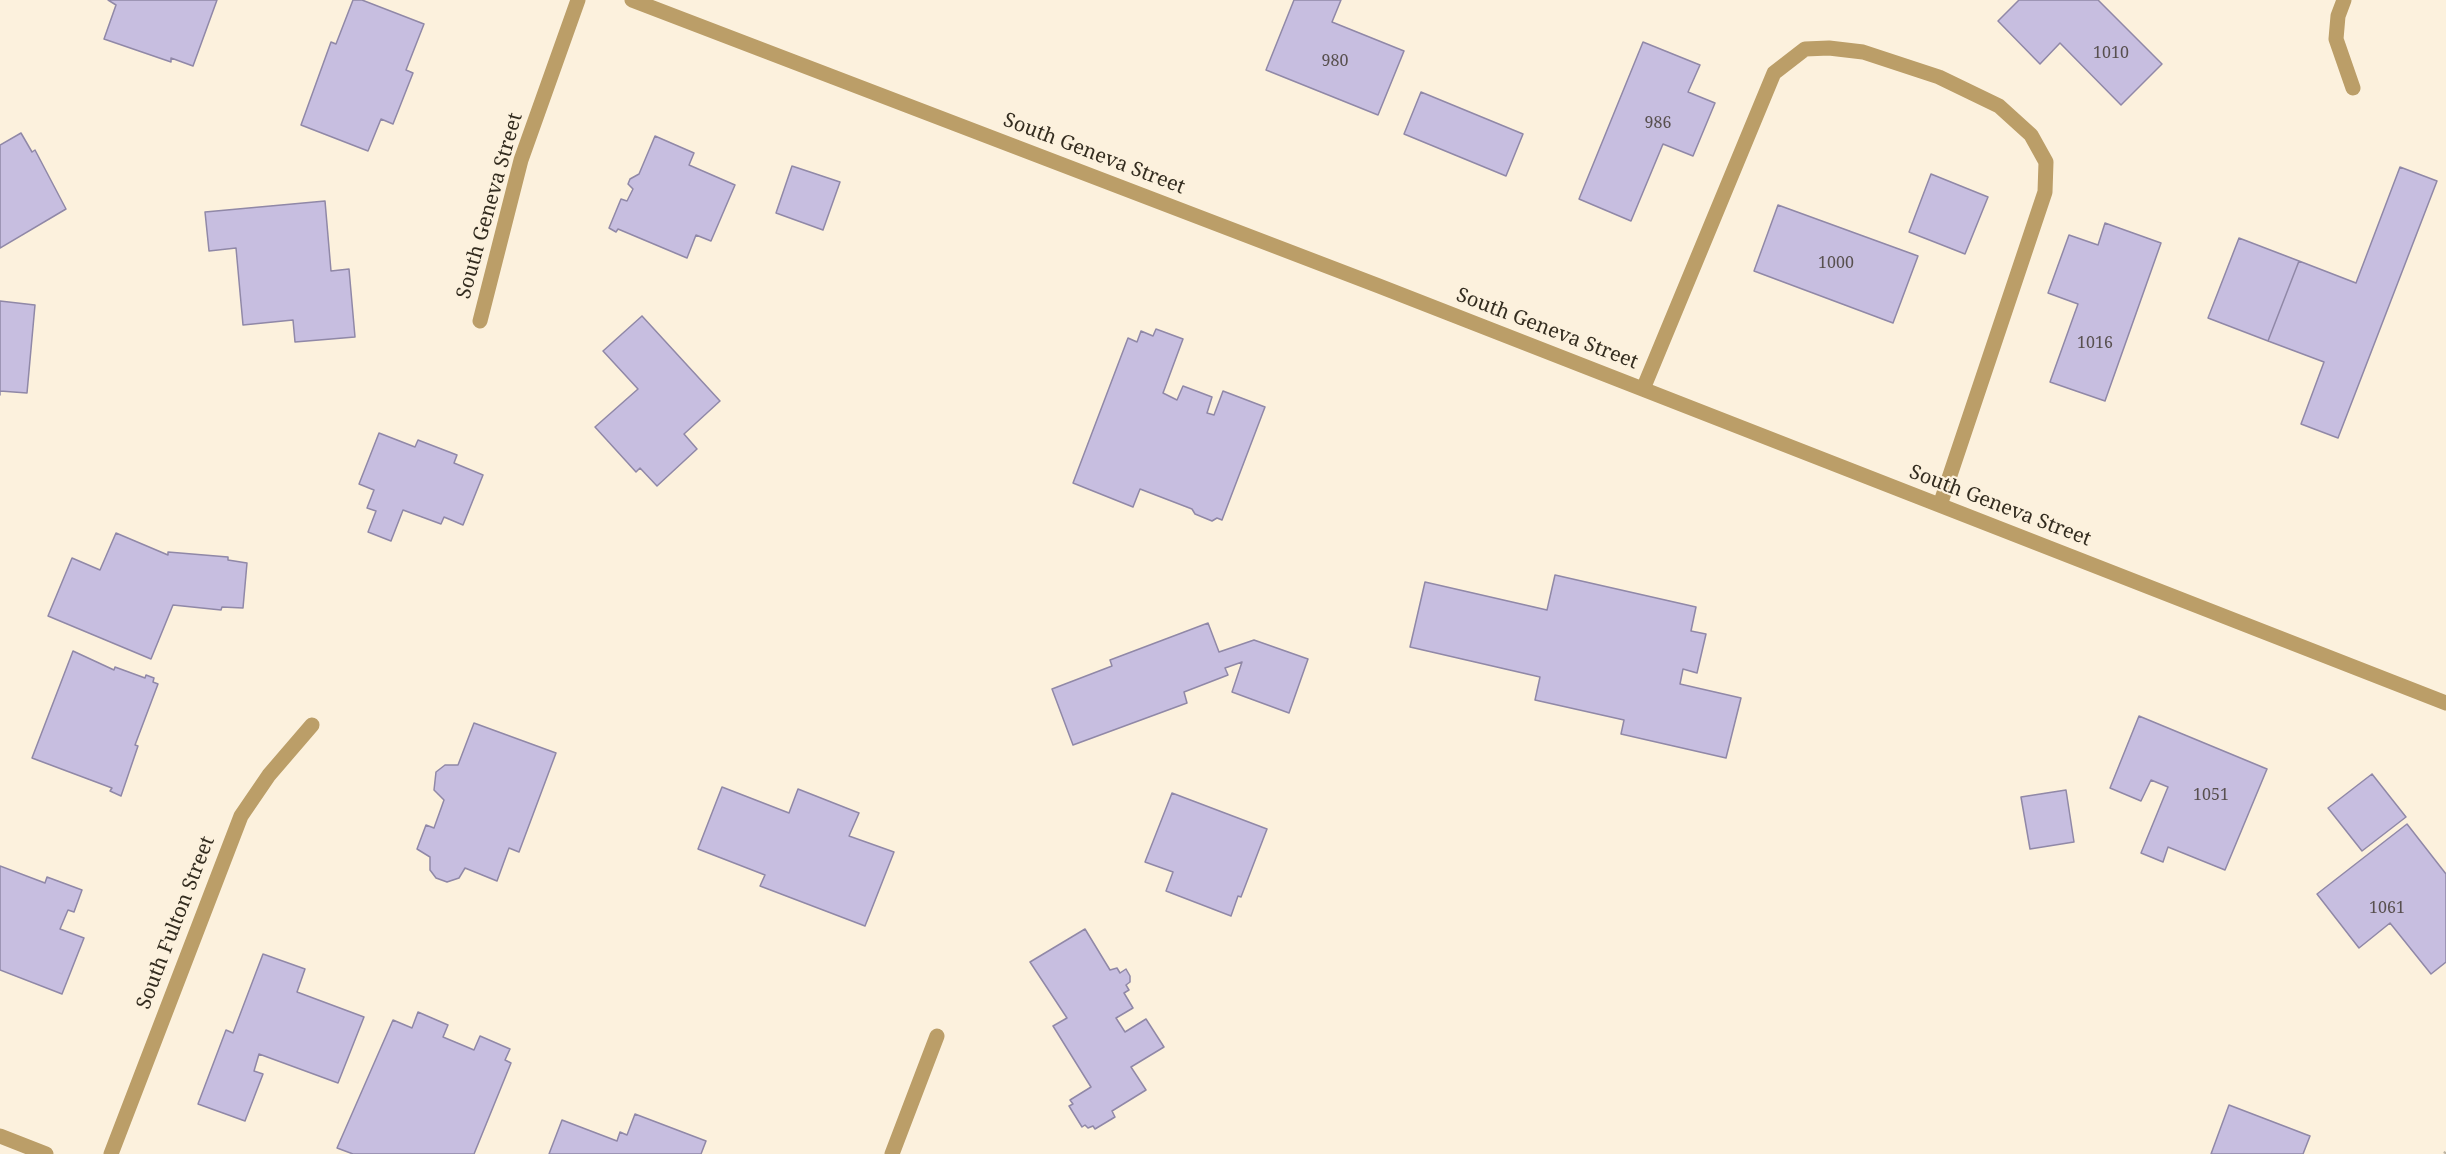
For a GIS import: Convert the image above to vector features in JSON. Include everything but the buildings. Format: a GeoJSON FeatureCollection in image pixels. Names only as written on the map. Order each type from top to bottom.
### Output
{"type":"FeatureCollection","features":[{"type":"Feature","properties":{"kind":"street","name":"South Geneva Street"},"geometry":{"type":"LineString","coordinates":[[480,321],[521,160],[578,0]]}},
{"type":"Feature","properties":{"kind":"street","name":"South Geneva Street"},"geometry":{"type":"LineString","coordinates":[[632,0],[1643,389],[2446,703]]}},
{"type":"Feature","properties":{"kind":"street"},"geometry":{"type":"LineString","coordinates":[[2344,0],[2338,16],[2336,39],[2353,88]]}},
{"type":"Feature","properties":{"kind":"street"},"geometry":{"type":"LineString","coordinates":[[1643,389],[1774,73],[1805,49],[1829,48],[1863,52],[1939,77],[1999,106],[2031,135],[2046,162],[2045,192],[1940,505]]}},
{"type":"Feature","properties":{"kind":"street","name":"South Fulton Street"},"geometry":{"type":"LineString","coordinates":[[111,1154],[241,816],[268,775],[312,725]]}},
{"type":"Feature","properties":{"kind":"street"},"geometry":{"type":"LineString","coordinates":[[892,1154],[937,1036]]}},
{"type":"Feature","properties":{"kind":"street"},"geometry":{"type":"LineString","coordinates":[[0,1136],[46,1154]]}}]}
